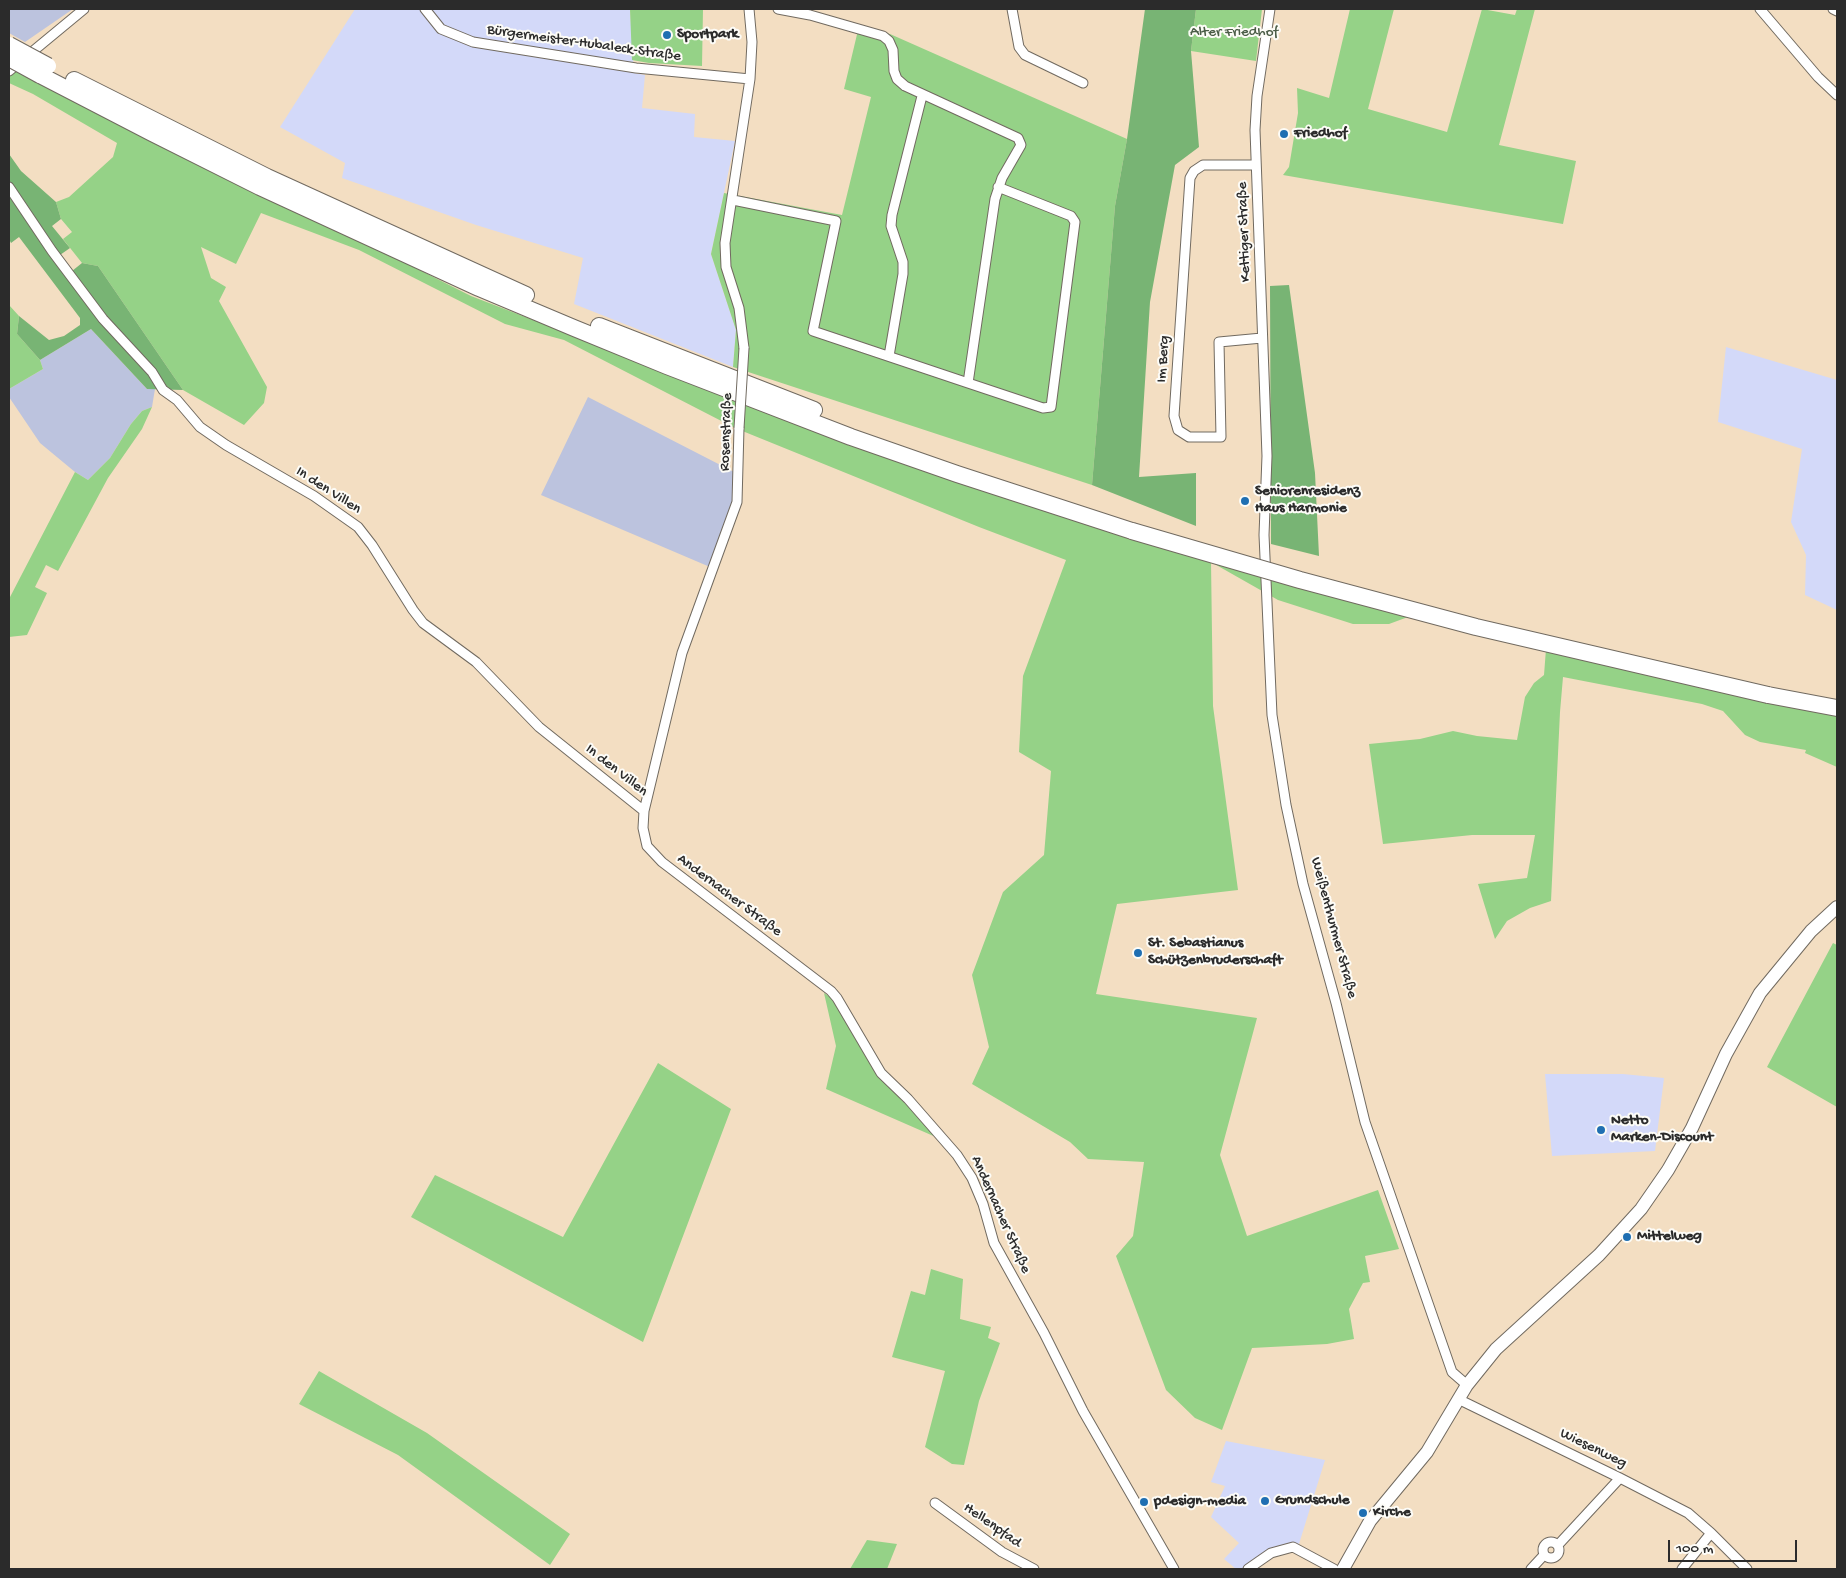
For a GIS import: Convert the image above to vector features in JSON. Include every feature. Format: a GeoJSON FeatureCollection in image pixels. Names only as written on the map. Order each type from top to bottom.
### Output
{"type":"FeatureCollection","features":[{"type":"Feature","properties":{"kind":"highway"},"geometry":{"type":"LineString","coordinates":[[9,45],[44,70],[152,133],[260,186],[479,288],[666,366],[851,437],[966,477],[1133,526],[1300,580],[1612,660],[1769,690],[1837,708]]}},
{"type":"Feature","properties":{"kind":"highway"},"geometry":{"type":"LineString","coordinates":[[9,58],[44,70]]}},
{"type":"Feature","properties":{"kind":"highway"},"geometry":{"type":"LineString","coordinates":[[1769,690],[1837,697]]}},
{"type":"Feature","properties":{"kind":"street"},"geometry":{"type":"LineString","coordinates":[[9,71],[84,9]]}},
{"type":"Feature","properties":{"kind":"street","name":"Bürgermeister-Hubaleck-Straße"},"geometry":{"type":"LineString","coordinates":[[426,9],[442,29],[473,42],[636,68],[750,79]]}},
{"type":"Feature","properties":{"kind":"street","name":"Rosenstraße"},"geometry":{"type":"LineString","coordinates":[[647,846],[643,828],[644,811],[682,654],[737,502],[744,348],[738,308],[726,267],[725,243],[750,79],[752,42],[749,9]]}},
{"type":"Feature","properties":{"kind":"street"},"geometry":{"type":"LineString","coordinates":[[778,9],[810,15],[883,36],[889,41],[893,50],[894,71],[897,79],[905,86],[922,96],[1018,138],[1020,145],[1002,178],[995,199],[968,383]]}},
{"type":"Feature","properties":{"kind":"street"},"geometry":{"type":"LineString","coordinates":[[1012,9],[1019,47],[1025,55],[1084,83]]}},
{"type":"Feature","properties":{"kind":"street","name":"Kettiger Straße"},"geometry":{"type":"LineString","coordinates":[[1267,456],[1256,165],[1257,96],[1270,9]]}},
{"type":"Feature","properties":{"kind":"street"},"geometry":{"type":"LineString","coordinates":[[1760,9],[1818,77],[1837,95]]}},
{"type":"Feature","properties":{"kind":"street"},"geometry":{"type":"LineString","coordinates":[[1833,9],[1837,11]]}},
{"type":"Feature","properties":{"kind":"street"},"geometry":{"type":"LineString","coordinates":[[889,356],[903,274],[903,262],[891,226],[892,215],[922,96]]}},
{"type":"Feature","properties":{"kind":"street","name":"Im Berg"},"geometry":{"type":"LineString","coordinates":[[1256,165],[1203,165],[1194,171],[1190,178],[1174,416],[1178,430],[1189,437],[1221,437],[1219,342],[1262,338]]}},
{"type":"Feature","properties":{"kind":"street","name":"In den Villen"},"geometry":{"type":"LineString","coordinates":[[9,187],[52,251],[103,319],[152,372],[163,390],[178,400],[200,427],[226,445],[314,496],[358,527],[423,622],[476,662],[539,727],[644,811]]}},
{"type":"Feature","properties":{"kind":"street"},"geometry":{"type":"LineString","coordinates":[[732,200],[836,221],[813,331],[1043,408],[1051,407],[1075,222],[1071,216],[998,187]]}},
{"type":"Feature","properties":{"kind":"street","name":"Weißenthurmer Straße"},"geometry":{"type":"LineString","coordinates":[[1267,456],[1264,535],[1272,716],[1286,805],[1303,884],[1336,1003],[1364,1122],[1452,1372],[1468,1385]]}},
{"type":"Feature","properties":{"kind":"street","name":"Andernacher Straße"},"geometry":{"type":"LineString","coordinates":[[647,846],[662,862],[831,991],[881,1073],[908,1099],[957,1155],[972,1178],[983,1204],[994,1243],[1044,1333],[1083,1411],[1174,1569]]}},
{"type":"Feature","properties":{"kind":"street"},"geometry":{"type":"LineString","coordinates":[[1343,1569],[1370,1521],[1427,1452],[1458,1399],[1496,1349],[1599,1254],[1641,1210],[1668,1170],[1692,1128],[1726,1054],[1760,993],[1811,931],[1837,907]]}},
{"type":"Feature","properties":{"kind":"street","name":"Wiesenweg"},"geometry":{"type":"LineString","coordinates":[[1458,1399],[1688,1513],[1747,1569]]}},
{"type":"Feature","properties":{"kind":"street"},"geometry":{"type":"LineString","coordinates":[[1531,1569],[1544,1555],[1550,1558],[1555,1557],[1559,1551],[1558,1545],[1620,1478]]}},
{"type":"Feature","properties":{"kind":"street","name":"Hellenpfad"},"geometry":{"type":"LineString","coordinates":[[935,1503],[1002,1552],[1034,1569]]}},
{"type":"Feature","properties":{"kind":"street"},"geometry":{"type":"LineString","coordinates":[[1682,1569],[1711,1533]]}},
{"type":"Feature","properties":{"kind":"street"},"geometry":{"type":"LineString","coordinates":[[1248,1569],[1271,1553],[1293,1547],[1334,1569]]}},
{"type":"Feature","properties":{"kind":"shaded area"},"geometry":{"type":"Polygon","coordinates":[[[9,9],[73,9],[25,42],[9,33],[9,9]]]}},
{"type":"Feature","properties":{"kind":"shaded area"},"geometry":{"type":"Polygon","coordinates":[[[355,9],[630,9],[634,73],[645,75],[642,108],[695,114],[694,137],[735,141],[711,254],[736,330],[733,367],[574,304],[583,258],[476,225],[342,178],[345,163],[280,127],[355,9]]]}},
{"type":"Feature","properties":{"kind":"shaded area"},"geometry":{"type":"Polygon","coordinates":[[[91,329],[147,389],[155,389],[152,407],[142,411],[131,424],[110,458],[88,480],[75,472],[40,443],[9,397],[9,389],[43,369],[40,360],[91,329]]]}},
{"type":"Feature","properties":{"kind":"shaded area"},"geometry":{"type":"Polygon","coordinates":[[[1726,347],[1837,380],[1837,610],[1805,595],[1806,555],[1791,522],[1802,449],[1718,422],[1726,347]]]}},
{"type":"Feature","properties":{"kind":"shaded area"},"geometry":{"type":"Polygon","coordinates":[[[588,397],[736,473],[733,502],[710,567],[541,495],[588,397]]]}},
{"type":"Feature","properties":{"kind":"shaded area"},"geometry":{"type":"Polygon","coordinates":[[[1545,1074],[1623,1074],[1664,1078],[1655,1151],[1552,1156],[1545,1074]]]}},
{"type":"Feature","properties":{"kind":"shaded area","name":"Grundschule"},"geometry":{"type":"Polygon","coordinates":[[[1226,1441],[1325,1460],[1299,1544],[1292,1542],[1271,1548],[1241,1569],[1236,1569],[1224,1559],[1239,1543],[1211,1517],[1225,1486],[1211,1482],[1226,1441]]]}},
{"type":"Feature","properties":{"kind":"green space","name":"Sportpark"},"geometry":{"type":"Polygon","coordinates":[[[630,9],[703,9],[702,66],[649,63],[632,60],[630,9]]]}},
{"type":"Feature","properties":{"kind":"green space"},"geometry":{"type":"Polygon","coordinates":[[[1145,9],[1196,9],[1191,51],[1199,147],[1175,165],[1150,302],[1139,477],[1196,473],[1196,526],[1092,485],[1115,206],[1127,139],[1145,9]]]}},
{"type":"Feature","properties":{"kind":"green space","name":"Alter Friedhof"},"geometry":{"type":"Polygon","coordinates":[[[1196,9],[1262,9],[1256,61],[1191,51],[1196,9]]]}},
{"type":"Feature","properties":{"kind":"green space"},"geometry":{"type":"Polygon","coordinates":[[[1350,9],[1394,9],[1368,109],[1447,132],[1482,9],[1515,15],[1517,9],[1535,9],[1499,145],[1576,161],[1563,224],[1283,175],[1289,167],[1298,113],[1297,88],[1329,98],[1350,9]]]}},
{"type":"Feature","properties":{"kind":"green space"},"geometry":{"type":"Polygon","coordinates":[[[859,26],[890,34],[1127,139],[1115,206],[1092,485],[733,367],[736,330],[711,254],[724,193],[842,215],[871,97],[844,89],[859,26]]]}},
{"type":"Feature","properties":{"kind":"green space"},"geometry":{"type":"Polygon","coordinates":[[[9,63],[471,296],[844,440],[1408,617],[1389,624],[1353,624],[1278,600],[1211,562],[1213,706],[1238,890],[1117,904],[1096,994],[1257,1018],[1220,1155],[1247,1236],[1378,1190],[1399,1249],[1365,1256],[1370,1282],[1363,1283],[1349,1309],[1354,1339],[1327,1344],[1252,1348],[1222,1430],[1195,1418],[1166,1390],[1116,1256],[1133,1236],[1144,1162],[1088,1159],[1070,1142],[972,1084],[989,1047],[972,975],[1003,892],[1044,855],[1051,771],[1019,752],[1023,676],[1066,560],[979,527],[735,428],[564,340],[505,324],[359,250],[261,213],[236,264],[201,247],[211,278],[226,287],[219,301],[267,387],[264,403],[244,425],[183,390],[98,266],[82,263],[63,239],[72,232],[61,219],[56,202],[69,197],[113,157],[117,143],[33,94],[9,83],[9,63]]]}},
{"type":"Feature","properties":{"kind":"green space"},"geometry":{"type":"Polygon","coordinates":[[[9,154],[21,171],[56,202],[61,219],[52,226],[70,248],[60,255],[72,271],[82,263],[98,266],[183,390],[147,389],[91,329],[40,360],[17,334],[19,316],[49,340],[64,336],[80,325],[80,318],[19,237],[11,243],[9,239],[9,154]]]}},
{"type":"Feature","properties":{"kind":"green space"},"geometry":{"type":"Polygon","coordinates":[[[1289,285],[1315,473],[1319,556],[1271,544],[1270,286],[1289,285]]]}},
{"type":"Feature","properties":{"kind":"green space"},"geometry":{"type":"Polygon","coordinates":[[[9,305],[19,316],[17,334],[40,360],[43,369],[9,389],[9,305]]]}},
{"type":"Feature","properties":{"kind":"green space"},"geometry":{"type":"Polygon","coordinates":[[[152,407],[142,429],[108,478],[58,571],[46,565],[35,587],[47,593],[27,635],[9,637],[9,599],[75,472],[88,480],[110,458],[131,424],[142,411],[152,407]]]}},
{"type":"Feature","properties":{"kind":"green space"},"geometry":{"type":"Polygon","coordinates":[[[1546,649],[1837,714],[1837,767],[1805,753],[1806,750],[1760,742],[1745,735],[1723,711],[1702,704],[1563,677],[1551,901],[1530,908],[1507,921],[1495,939],[1478,884],[1527,878],[1535,835],[1472,835],[1383,844],[1369,744],[1420,739],[1453,731],[1477,736],[1517,740],[1525,697],[1534,683],[1544,675],[1546,649]]]}},
{"type":"Feature","properties":{"kind":"green space"},"geometry":{"type":"Polygon","coordinates":[[[1833,943],[1837,945],[1837,1107],[1767,1067],[1833,943]]]}},
{"type":"Feature","properties":{"kind":"green space"},"geometry":{"type":"Polygon","coordinates":[[[824,993],[836,1001],[879,1075],[938,1138],[826,1089],[836,1046],[824,993]]]}},
{"type":"Feature","properties":{"kind":"green space"},"geometry":{"type":"Polygon","coordinates":[[[658,1063],[731,1109],[643,1342],[411,1217],[435,1175],[563,1237],[658,1063]]]}},
{"type":"Feature","properties":{"kind":"green space"},"geometry":{"type":"Polygon","coordinates":[[[931,1269],[963,1279],[960,1319],[991,1327],[988,1338],[1000,1343],[979,1401],[964,1465],[952,1464],[925,1447],[945,1371],[892,1357],[911,1291],[925,1295],[931,1269]]]}},
{"type":"Feature","properties":{"kind":"green space"},"geometry":{"type":"Polygon","coordinates":[[[319,1371],[427,1433],[570,1534],[550,1565],[398,1455],[299,1404],[319,1371]]]}},
{"type":"Feature","properties":{"kind":"green space"},"geometry":{"type":"Polygon","coordinates":[[[867,1540],[897,1544],[887,1569],[850,1569],[867,1540]]]}},
{"type":"Feature","properties":{"kind":"place","name":"Sportpark"},"geometry":{"type":"Point","coordinates":[667,35]}},
{"type":"Feature","properties":{"kind":"place","name":"Friedhof"},"geometry":{"type":"Point","coordinates":[1284,134]}},
{"type":"Feature","properties":{"kind":"place","name":"Seniorenresidenz Haus Harmonie"},"geometry":{"type":"Point","coordinates":[1245,501]}},
{"type":"Feature","properties":{"kind":"place","name":"St. Sebastianus Schützenbruderschaft"},"geometry":{"type":"Point","coordinates":[1138,953]}},
{"type":"Feature","properties":{"kind":"place","name":"Netto Marken-Discount"},"geometry":{"type":"Point","coordinates":[1601,1130]}},
{"type":"Feature","properties":{"kind":"place","name":"Mittelweg"},"geometry":{"type":"Point","coordinates":[1627,1237]}},
{"type":"Feature","properties":{"kind":"place","name":"Grundschule"},"geometry":{"type":"Point","coordinates":[1265,1501]}},
{"type":"Feature","properties":{"kind":"place","name":"pdesign-media"},"geometry":{"type":"Point","coordinates":[1144,1502]}},
{"type":"Feature","properties":{"kind":"place","name":"Kirche"},"geometry":{"type":"Point","coordinates":[1363,1513]}}]}
